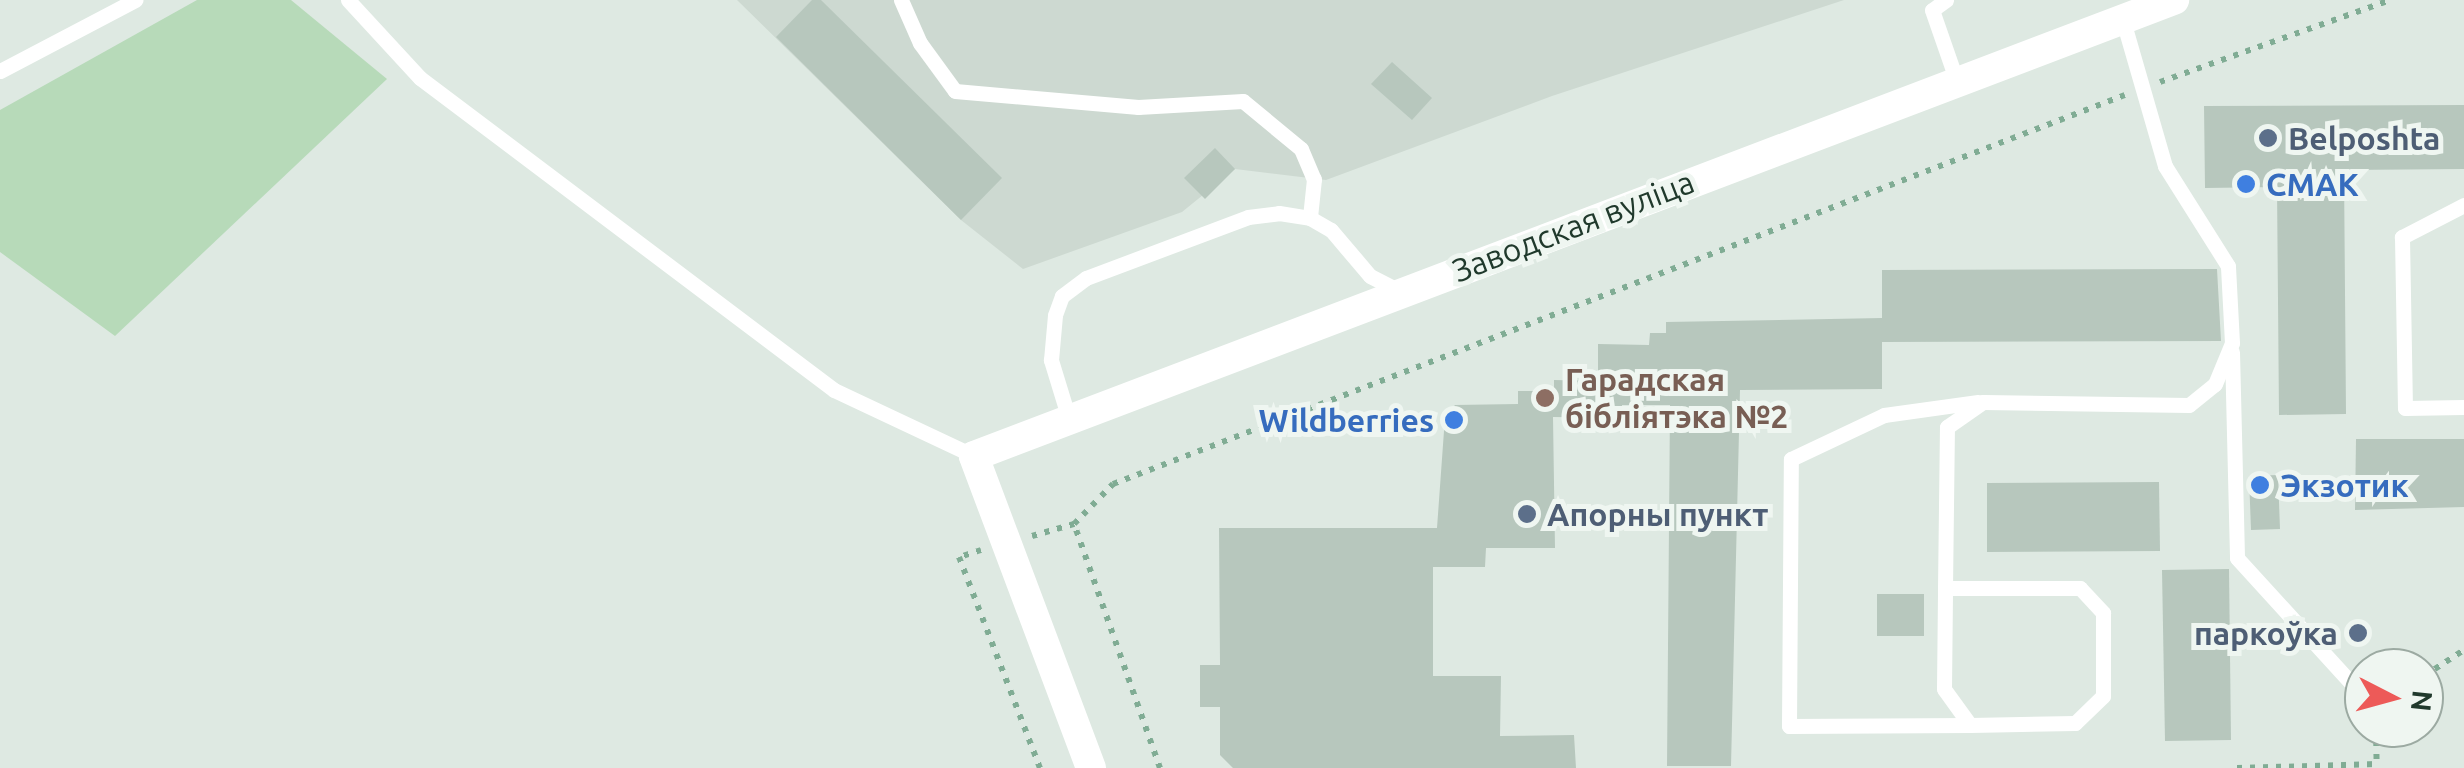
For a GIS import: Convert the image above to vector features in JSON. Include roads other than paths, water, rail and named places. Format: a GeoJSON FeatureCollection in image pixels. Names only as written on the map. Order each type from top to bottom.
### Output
{"type":"FeatureCollection","features":[{"type":"Feature","properties":{"kind":"street","name":"Заводская вуліца"},"geometry":{"type":"LineString","coordinates":[[974,456],[2174,0]]}},
{"type":"Feature","properties":{"kind":"street"},"geometry":{"type":"LineString","coordinates":[[974,456],[1091,768]]}},
{"type":"Feature","properties":{"kind":"lane"},"geometry":{"type":"LineString","coordinates":[[0,71],[136,0]]}},
{"type":"Feature","properties":{"kind":"lane"},"geometry":{"type":"LineString","coordinates":[[348,0],[420,78],[834,390],[974,456]]}},
{"type":"Feature","properties":{"kind":"lane"},"geometry":{"type":"LineString","coordinates":[[901,0],[920,43],[955,90],[1138,107],[1243,100],[1301,149],[1314,178],[1310,218]]}},
{"type":"Feature","properties":{"kind":"lane"},"geometry":{"type":"LineString","coordinates":[[1946,0],[1932,10],[1956,80]]}},
{"type":"Feature","properties":{"kind":"lane"},"geometry":{"type":"LineString","coordinates":[[2122,17],[2166,166],[2228,266],[2237,558],[2344,674]]}},
{"type":"Feature","properties":{"kind":"lane"},"geometry":{"type":"LineString","coordinates":[[2464,205],[2402,237],[2405,408],[2464,407]]}},
{"type":"Feature","properties":{"kind":"lane"},"geometry":{"type":"LineString","coordinates":[[1069,419],[1051,360],[1062,296],[1086,278],[1248,217],[1310,218],[1331,230],[1370,276],[1402,292]]}},
{"type":"Feature","properties":{"kind":"lane"},"geometry":{"type":"LineString","coordinates":[[1945,588],[2080,588],[2103,613],[2103,696],[2075,723],[1788,726],[1791,459],[1884,415],[1983,402],[2189,405],[2215,384],[2232,343]]}},
{"type":"Feature","properties":{"kind":"lane"},"geometry":{"type":"LineString","coordinates":[[1970,725],[1944,688],[1947,427],[1983,402]]}},
{"type":"Feature","properties":{"kind":"place","name":"Belposhta"},"geometry":{"type":"Point","coordinates":[2268,138]}},
{"type":"Feature","properties":{"kind":"place","name":"СМАК"},"geometry":{"type":"Point","coordinates":[2246,184]}},
{"type":"Feature","properties":{"kind":"place","name":"Гарадская бібліятэка №2"},"geometry":{"type":"Point","coordinates":[1545,398]}},
{"type":"Feature","properties":{"kind":"place","name":"Wildberries"},"geometry":{"type":"Point","coordinates":[1454,420]}},
{"type":"Feature","properties":{"kind":"place","name":"Экзотик"},"geometry":{"type":"Point","coordinates":[2260,485]}},
{"type":"Feature","properties":{"kind":"place","name":"Апорны пункт"},"geometry":{"type":"Point","coordinates":[1527,514]}},
{"type":"Feature","properties":{"kind":"place","name":"паркоўка"},"geometry":{"type":"Point","coordinates":[2358,633]}}]}
